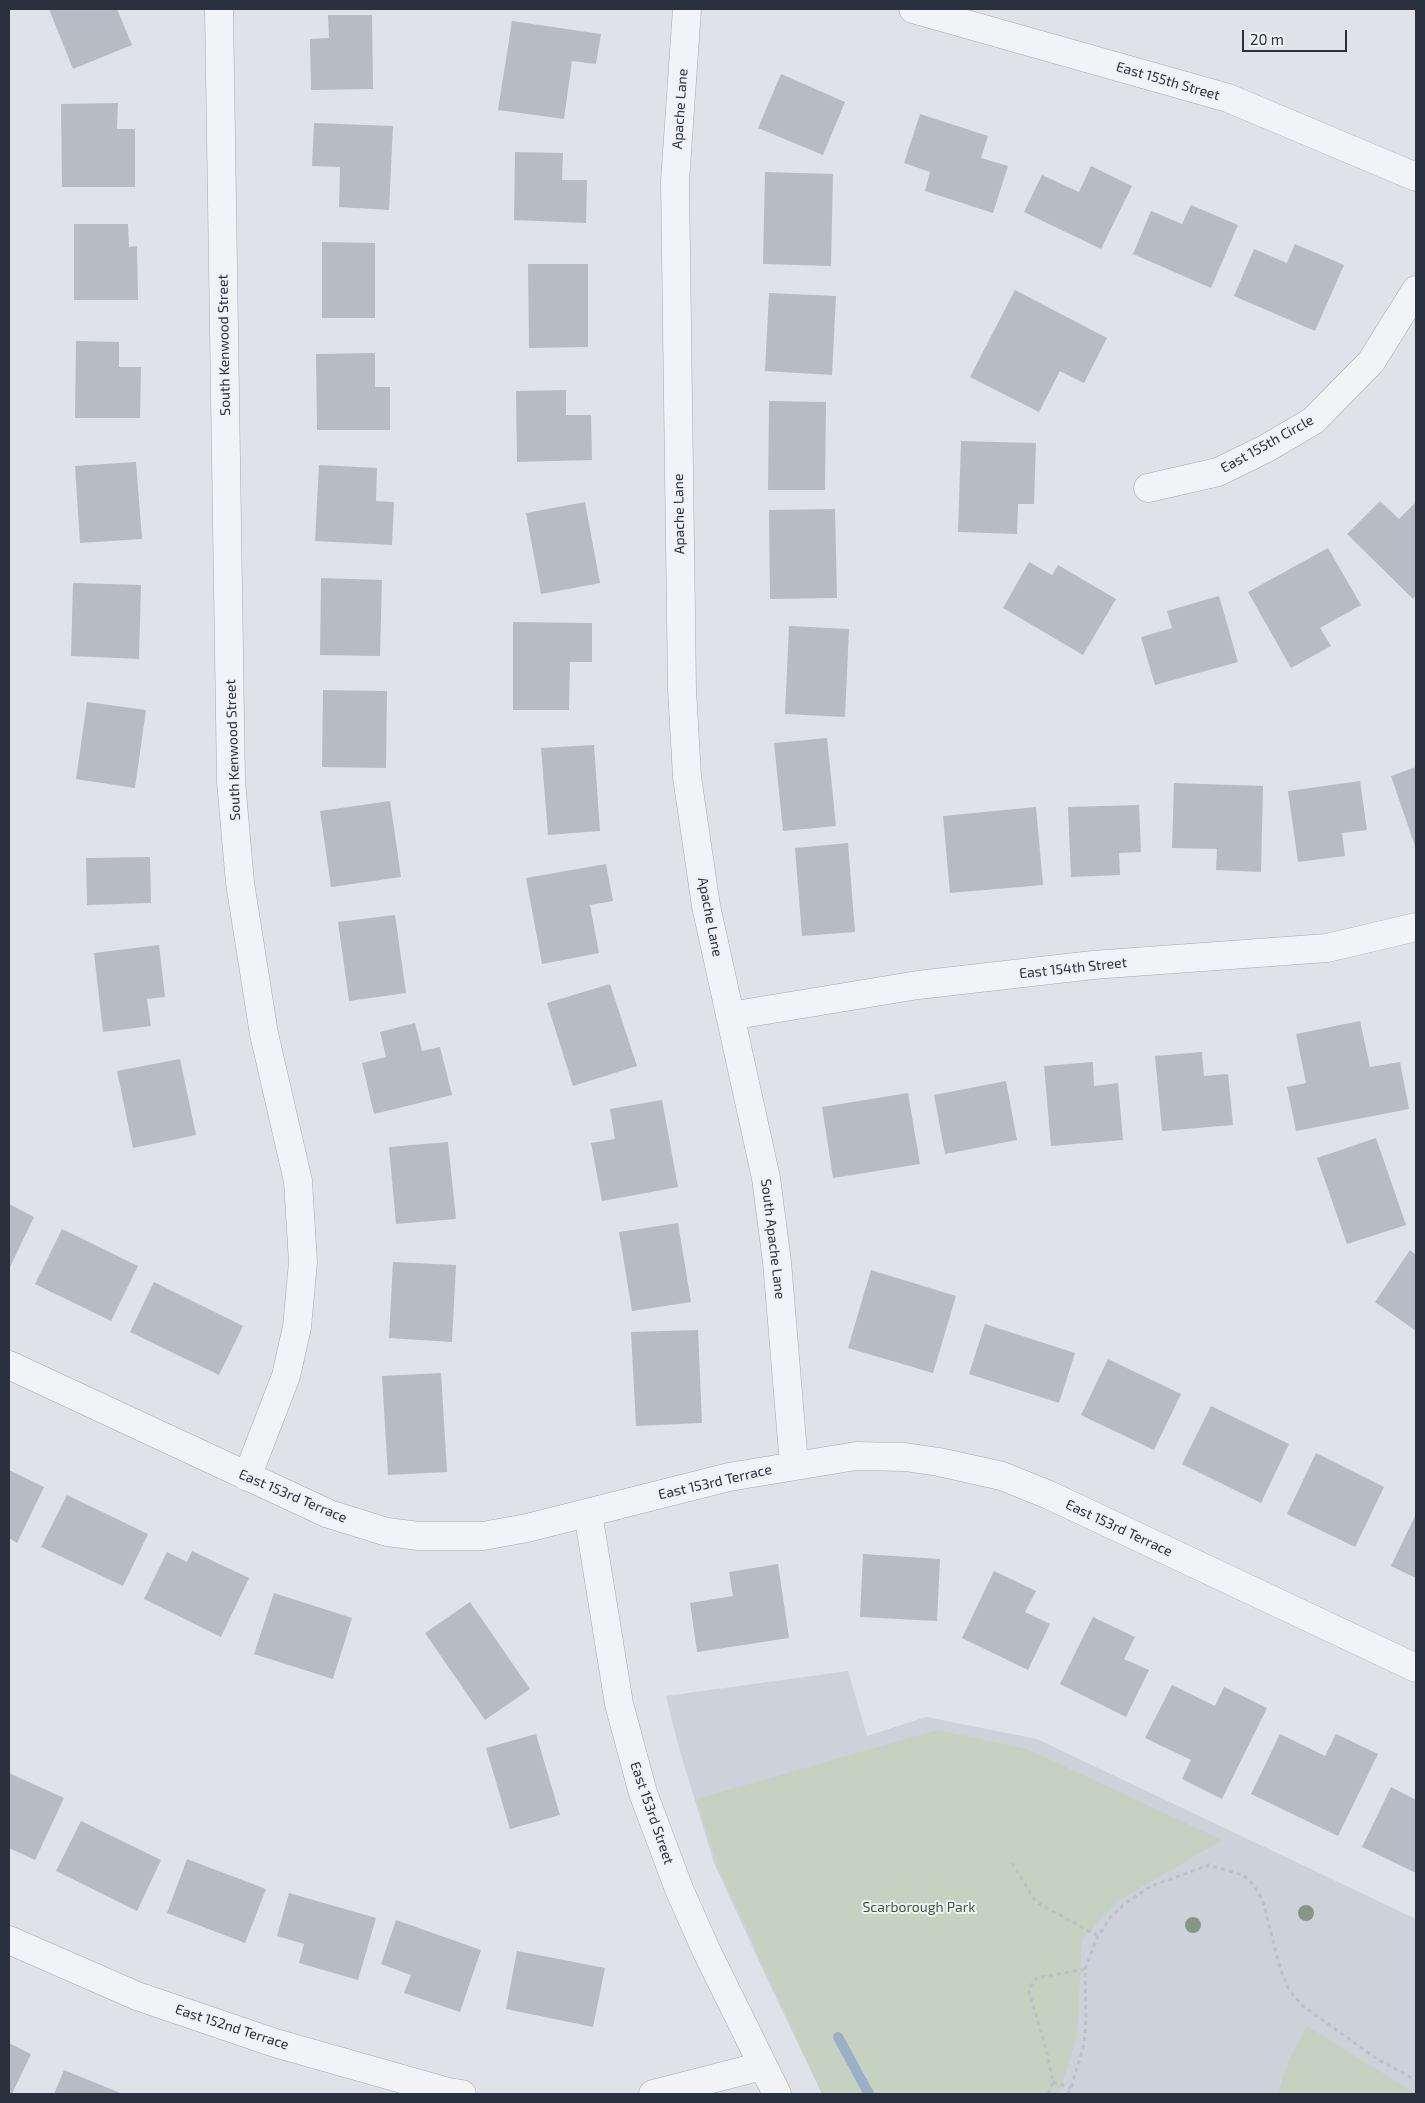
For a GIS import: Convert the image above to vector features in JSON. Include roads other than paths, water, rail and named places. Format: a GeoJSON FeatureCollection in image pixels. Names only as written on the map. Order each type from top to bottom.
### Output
{"type":"FeatureCollection","features":[{"type":"Feature","properties":{"kind":"street","name":"South Kenwood Street"},"geometry":{"type":"LineString","coordinates":[[219,9],[231,781],[240,883],[264,1034],[298,1181],[303,1262],[298,1327],[286,1376],[248,1477]]}},
{"type":"Feature","properties":{"kind":"street","name":"Apache Lane"},"geometry":{"type":"LineString","coordinates":[[687,9],[675,181],[682,689],[688,786],[706,906],[730,1016]]}},
{"type":"Feature","properties":{"kind":"street","name":"East 155th Street"},"geometry":{"type":"LineString","coordinates":[[913,9],[1228,98],[1416,176]]}},
{"type":"Feature","properties":{"kind":"street","name":"East 155th Circle"},"geometry":{"type":"LineString","coordinates":[[1148,488],[1218,472],[1265,449],[1313,421],[1371,362],[1416,290]]}},
{"type":"Feature","properties":{"kind":"street","name":"East 154th Street"},"geometry":{"type":"LineString","coordinates":[[730,1016],[918,985],[1054,969],[1327,948],[1416,927]]}},
{"type":"Feature","properties":{"kind":"street","name":"South Apache Lane"},"geometry":{"type":"LineString","coordinates":[[730,1016],[767,1187],[778,1262],[794,1466]]}},
{"type":"Feature","properties":{"kind":"street","name":"East 153rd Terrace"},"geometry":{"type":"LineString","coordinates":[[9,1365],[329,1514],[387,1532],[419,1536],[483,1536],[527,1528],[729,1477],[856,1456],[905,1457],[939,1462],[1002,1476],[1049,1495],[1416,1668]]}},
{"type":"Feature","properties":{"kind":"street","name":"East 153rd Street"},"geometry":{"type":"LineString","coordinates":[[588,1513],[619,1704],[643,1792],[682,1898],[777,2094]]}},
{"type":"Feature","properties":{"kind":"street","name":"East 152nd Terrace"},"geometry":{"type":"LineString","coordinates":[[9,1940],[137,1996],[275,2042],[448,2092],[462,2094]]}},
{"type":"Feature","properties":{"kind":"street"},"geometry":{"type":"LineString","coordinates":[[653,2094],[762,2066]]}},
{"type":"Feature","properties":{"kind":"waterway"},"geometry":{"type":"LineString","coordinates":[[838,2037],[869,2094]]}},
{"type":"Feature","properties":{"kind":"park label","name":"Scarborough Park"},"geometry":{"type":"Point","coordinates":[919,1907]}}]}
